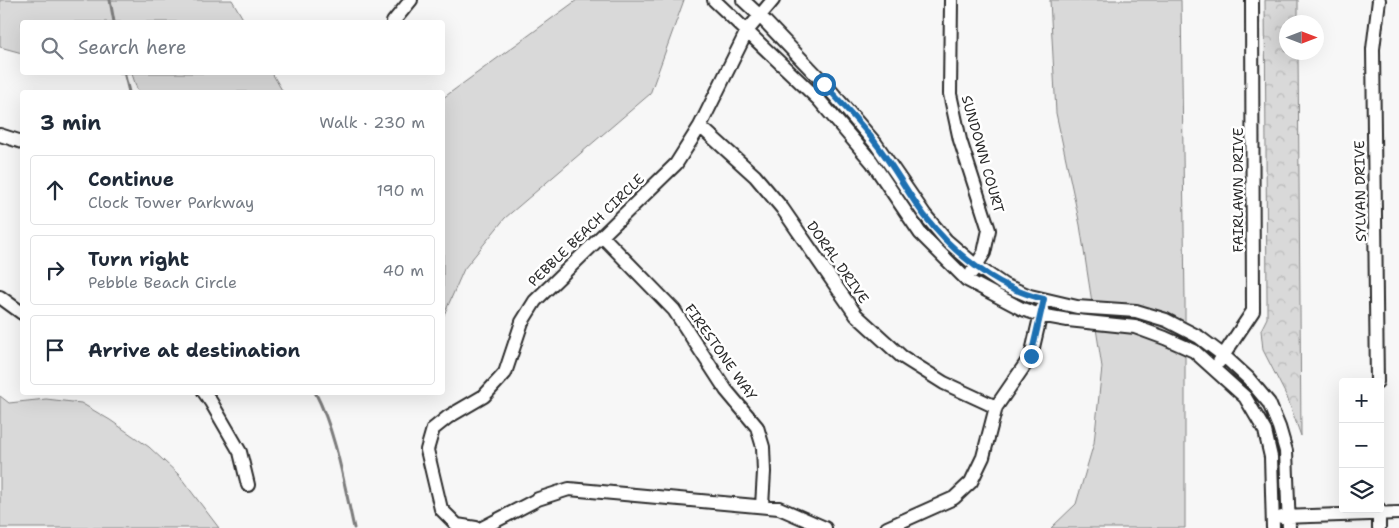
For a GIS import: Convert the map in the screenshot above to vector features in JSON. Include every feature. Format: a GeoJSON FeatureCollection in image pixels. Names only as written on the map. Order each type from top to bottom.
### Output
{"type":"FeatureCollection","features":[{"type":"Feature","properties":{"kind":"street"},"geometry":{"type":"LineString","coordinates":[[395,20],[411,0]]}},
{"type":"Feature","properties":{"kind":"street"},"geometry":{"type":"LineString","coordinates":[[714,0],[819,100],[872,162],[920,233],[967,280],[1022,309],[1040,315],[1135,327],[1194,351],[1245,397],[1265,431],[1270,457],[1273,522],[1289,522],[1363,513]]}},
{"type":"Feature","properties":{"kind":"street"},"geometry":{"type":"LineString","coordinates":[[743,0],[824,84],[876,144],[924,215],[940,234],[976,266],[1004,285],[1030,296],[1077,307],[1136,311],[1166,320],[1199,337],[1248,378],[1269,403],[1280,427],[1286,451],[1289,522]]}},
{"type":"Feature","properties":{"kind":"street","name":"PEBBLE BEACH CIRCLE"},"geometry":{"type":"LineString","coordinates":[[476,528],[457,524],[441,509],[427,450],[433,429],[484,396],[505,373],[522,322],[535,301],[676,164],[700,126],[747,31],[773,0]]}},
{"type":"Feature","properties":{"kind":"street","name":"SUNDOWN COURT"},"geometry":{"type":"LineString","coordinates":[[952,0],[950,94],[960,140],[989,230],[984,253],[967,280]]}},
{"type":"Feature","properties":{"kind":"street","name":"FAIRLAWN DRIVE"},"geometry":{"type":"LineString","coordinates":[[1215,369],[1253,311],[1252,0]]}},
{"type":"Feature","properties":{"kind":"street","name":"SYLVAN DRIVE"},"geometry":{"type":"LineString","coordinates":[[1377,378],[1373,49],[1379,0]]}},
{"type":"Feature","properties":{"kind":"street","name":"DORAL DRIVE"},"geometry":{"type":"LineString","coordinates":[[700,126],[755,176],[782,208],[856,315],[901,356],[944,383],[996,407]]}},
{"type":"Feature","properties":{"kind":"street"},"geometry":{"type":"LineString","coordinates":[[0,135],[20,141]]}},
{"type":"Feature","properties":{"kind":"street","name":"FIRESTONE WAY"},"geometry":{"type":"LineString","coordinates":[[603,236],[674,310],[726,390],[757,427],[763,447],[762,506]]}},
{"type":"Feature","properties":{"kind":"street"},"geometry":{"type":"LineString","coordinates":[[0,296],[20,311]]}},
{"type":"Feature","properties":{"kind":"street"},"geometry":{"type":"LineString","coordinates":[[887,528],[954,498],[971,482],[983,457],[996,407],[1031,356],[1044,299]]}},
{"type":"Feature","properties":{"kind":"street"},"geometry":{"type":"LineString","coordinates":[[206,395],[240,452],[248,485]]}},
{"type":"Feature","properties":{"kind":"street"},"geometry":{"type":"LineString","coordinates":[[482,528],[538,499],[569,489],[779,508],[825,528]]}},
{"type":"Feature","properties":{"kind":"street"},"geometry":{"type":"LineString","coordinates":[[1384,512],[1399,513]]}},
{"type":"Feature","properties":{"kind":"street"},"geometry":{"type":"LineString","coordinates":[[1379,513],[1379,528]]}},
{"type":"Feature","properties":{"kind":"green space"},"geometry":{"type":"Polygon","coordinates":[[[0,0],[232,0],[244,20],[20,20],[20,52],[0,47],[0,0]]]}},
{"type":"Feature","properties":{"kind":"green space"},"geometry":{"type":"Polygon","coordinates":[[[577,0],[684,0],[650,94],[505,218],[464,269],[445,312],[445,97],[577,0]]]}},
{"type":"Feature","properties":{"kind":"green space"},"geometry":{"type":"Polygon","coordinates":[[[1050,0],[1181,0],[1185,302],[1185,528],[1051,528],[1076,504],[1094,443],[1102,367],[1080,225],[1056,113],[1050,0]]]}},
{"type":"Feature","properties":{"kind":"green space"},"geometry":{"type":"Polygon","coordinates":[[[1265,0],[1298,0],[1298,15],[1279,15],[1279,60],[1298,60],[1301,436],[1287,397],[1263,350],[1261,330],[1267,318],[1265,0]]]}},
{"type":"Feature","properties":{"kind":"green space"},"geometry":{"type":"Polygon","coordinates":[[[132,75],[273,75],[282,90],[137,90],[132,75]]]}},
{"type":"Feature","properties":{"kind":"green space"},"geometry":{"type":"Polygon","coordinates":[[[0,396],[9,403],[46,399],[81,403],[110,420],[149,447],[178,474],[219,528],[0,528],[0,396]]]}},
{"type":"Feature","properties":{"kind":"waterway"},"geometry":{"type":"LineString","coordinates":[[110,0],[114,20]]}},
{"type":"Feature","properties":{"kind":"waterway"},"geometry":{"type":"LineString","coordinates":[[125,75],[128,90]]}},
{"type":"Feature","properties":{"kind":"waterway"},"geometry":{"type":"LineString","coordinates":[[316,395],[334,441],[354,528]]}},
{"type":"Feature","properties":{"kind":"route"},"geometry":{"type":"LineString","coordinates":[[824,84],[876,144],[924,215],[946,240],[976,266],[1004,285],[1030,296],[1044,299],[1031,356]]}}]}
